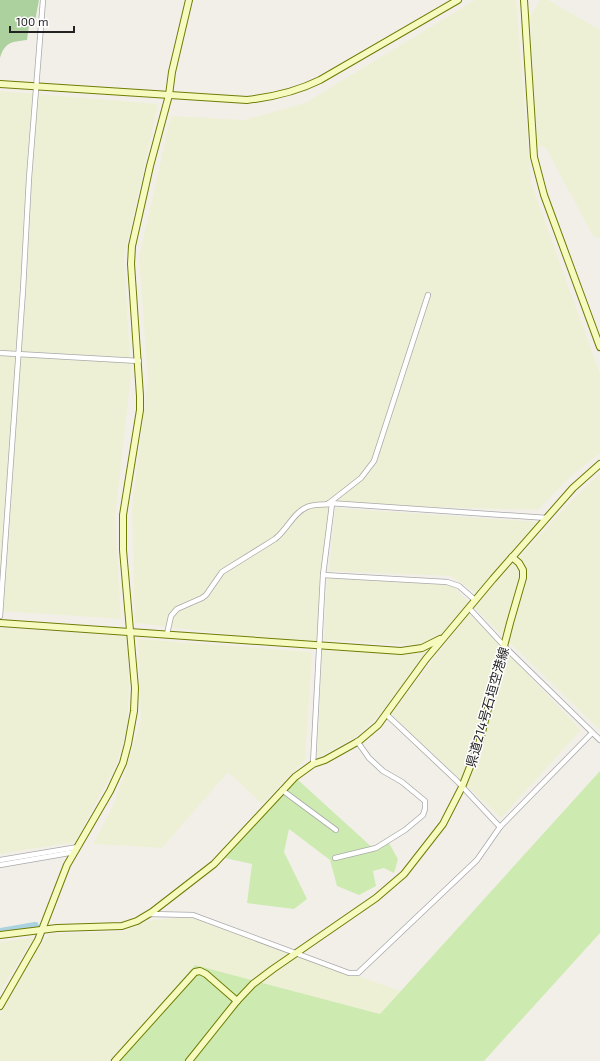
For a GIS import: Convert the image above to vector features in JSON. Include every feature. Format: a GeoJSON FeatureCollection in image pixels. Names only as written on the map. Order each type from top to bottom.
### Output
{"type":"FeatureCollection","features":[{"type":"Feature","properties":{"kind":"street"},"geometry":{"type":"LineString","coordinates":[[0,616],[17,354],[43,0]]}},
{"type":"Feature","properties":{"kind":"street"},"geometry":{"type":"LineString","coordinates":[[0,1006],[42,930],[67,865],[110,791],[123,763],[133,718],[134,688],[122,534],[124,499],[140,410],[139,361],[131,279],[132,246],[150,166],[169,95],[172,72],[189,0]]}},
{"type":"Feature","properties":{"kind":"street"},"geometry":{"type":"LineString","coordinates":[[0,84],[247,100],[281,96],[304,88],[458,0]]}},
{"type":"Feature","properties":{"kind":"street"},"geometry":{"type":"LineString","coordinates":[[524,0],[534,157],[544,195],[600,347]]}},
{"type":"Feature","properties":{"kind":"street"},"geometry":{"type":"LineString","coordinates":[[313,764],[323,575],[330,504],[361,478],[374,461],[428,295]]}},
{"type":"Feature","properties":{"kind":"street"},"geometry":{"type":"LineString","coordinates":[[0,353],[139,361]]}},
{"type":"Feature","properties":{"kind":"street"},"geometry":{"type":"LineString","coordinates":[[0,935],[42,930],[122,926],[137,921],[148,914],[214,864],[295,777],[313,764],[325,760],[357,741],[378,725],[387,715],[426,659],[475,600],[573,488],[600,464]]}},
{"type":"Feature","properties":{"kind":"street"},"geometry":{"type":"LineString","coordinates":[[167,634],[171,616],[177,609],[206,595],[222,572],[276,539],[283,533],[300,511],[308,506],[330,504],[547,518]]}},
{"type":"Feature","properties":{"kind":"street","name":"県道214号石垣空港線"},"geometry":{"type":"LineString","coordinates":[[189,1061],[253,984],[376,898],[404,874],[443,824],[462,788],[479,744],[523,578],[523,570],[519,563],[512,557]]}},
{"type":"Feature","properties":{"kind":"street"},"geometry":{"type":"LineString","coordinates":[[323,575],[447,582],[459,586],[475,600]]}},
{"type":"Feature","properties":{"kind":"street"},"geometry":{"type":"LineString","coordinates":[[469,608],[504,645],[600,740]]}},
{"type":"Feature","properties":{"kind":"street"},"geometry":{"type":"LineString","coordinates":[[0,623],[412,650],[430,646],[445,636]]}},
{"type":"Feature","properties":{"kind":"street"},"geometry":{"type":"LineString","coordinates":[[387,715],[500,827]]}},
{"type":"Feature","properties":{"kind":"street"},"geometry":{"type":"LineString","coordinates":[[148,914],[193,915],[349,973],[360,972],[477,860],[500,827],[592,733]]}},
{"type":"Feature","properties":{"kind":"street"},"geometry":{"type":"LineString","coordinates":[[335,858],[376,848],[405,830],[423,815],[425,809],[425,802],[402,782],[378,767],[369,758],[357,741]]}},
{"type":"Feature","properties":{"kind":"street"},"geometry":{"type":"LineString","coordinates":[[282,790],[336,830]]}},
{"type":"Feature","properties":{"kind":"street"},"geometry":{"type":"LineString","coordinates":[[0,860],[76,849]]}},
{"type":"Feature","properties":{"kind":"street"},"geometry":{"type":"LineString","coordinates":[[0,866],[76,849]]}},
{"type":"Feature","properties":{"kind":"street"},"geometry":{"type":"LineString","coordinates":[[115,1061],[195,972],[200,971],[206,974],[237,1002]]}},
{"type":"Feature","properties":{"kind":"green space"},"geometry":{"type":"Polygon","coordinates":[[[0,0],[39,0],[35,21],[29,26],[27,40],[9,44],[4,49],[0,58],[0,0]]]}},
{"type":"Feature","properties":{"kind":"green space"},"geometry":{"type":"Polygon","coordinates":[[[475,0],[516,0],[531,183],[600,374],[600,453],[570,477],[538,510],[332,504],[319,645],[135,623],[132,509],[148,379],[139,257],[171,116],[244,120],[305,103],[475,0]]]}},
{"type":"Feature","properties":{"kind":"green space"},"geometry":{"type":"Polygon","coordinates":[[[540,0],[548,0],[600,30],[600,238],[593,236],[546,148],[537,145],[530,17],[540,0]]]}},
{"type":"Feature","properties":{"kind":"green space"},"geometry":{"type":"Polygon","coordinates":[[[0,91],[158,104],[124,258],[131,375],[115,519],[121,619],[0,611],[0,91]]]}},
{"type":"Feature","properties":{"kind":"green space"},"geometry":{"type":"Polygon","coordinates":[[[600,474],[600,730],[473,607],[577,495],[600,474]]]}},
{"type":"Feature","properties":{"kind":"green space"},"geometry":{"type":"Polygon","coordinates":[[[335,508],[539,522],[476,593],[451,576],[329,571],[335,508]]]}},
{"type":"Feature","properties":{"kind":"green space"},"geometry":{"type":"Polygon","coordinates":[[[327,578],[451,585],[469,602],[442,634],[427,643],[413,645],[324,640],[327,578]]]}},
{"type":"Feature","properties":{"kind":"green space"},"geometry":{"type":"Polygon","coordinates":[[[469,613],[581,730],[501,818],[391,714],[469,613]]]}},
{"type":"Feature","properties":{"kind":"green space"},"geometry":{"type":"Polygon","coordinates":[[[0,628],[127,636],[129,685],[127,727],[116,765],[75,842],[0,854],[0,628]]]}},
{"type":"Feature","properties":{"kind":"green space"},"geometry":{"type":"Polygon","coordinates":[[[138,639],[312,652],[305,760],[262,804],[228,772],[162,848],[93,844],[112,808],[123,779],[141,719],[138,639]]]}},
{"type":"Feature","properties":{"kind":"green space"},"geometry":{"type":"Polygon","coordinates":[[[432,648],[385,709],[357,736],[317,758],[322,649],[407,655],[432,648]]]}},
{"type":"Feature","properties":{"kind":"green space"},"geometry":{"type":"Polygon","coordinates":[[[600,771],[600,933],[484,1061],[110,1061],[195,965],[380,1014],[600,771]]]}},
{"type":"Feature","properties":{"kind":"green space"},"geometry":{"type":"Polygon","coordinates":[[[297,779],[375,850],[389,843],[398,859],[394,873],[384,868],[373,871],[376,886],[359,895],[337,886],[330,860],[289,829],[284,852],[307,899],[294,909],[247,903],[252,864],[225,858],[297,779]]]}},
{"type":"Feature","properties":{"kind":"green space"},"geometry":{"type":"Polygon","coordinates":[[[190,916],[400,991],[380,1014],[195,965],[110,1061],[0,1061],[0,1014],[30,958],[50,934],[124,931],[148,921],[190,916]]]}},
{"type":"Feature","properties":{"kind":"green space"},"geometry":{"type":"Polygon","coordinates":[[[34,937],[0,991],[0,942],[34,937]]]}},
{"type":"Feature","properties":{"kind":"waterway"},"geometry":{"type":"LineString","coordinates":[[0,932],[35,926]]}}]}
